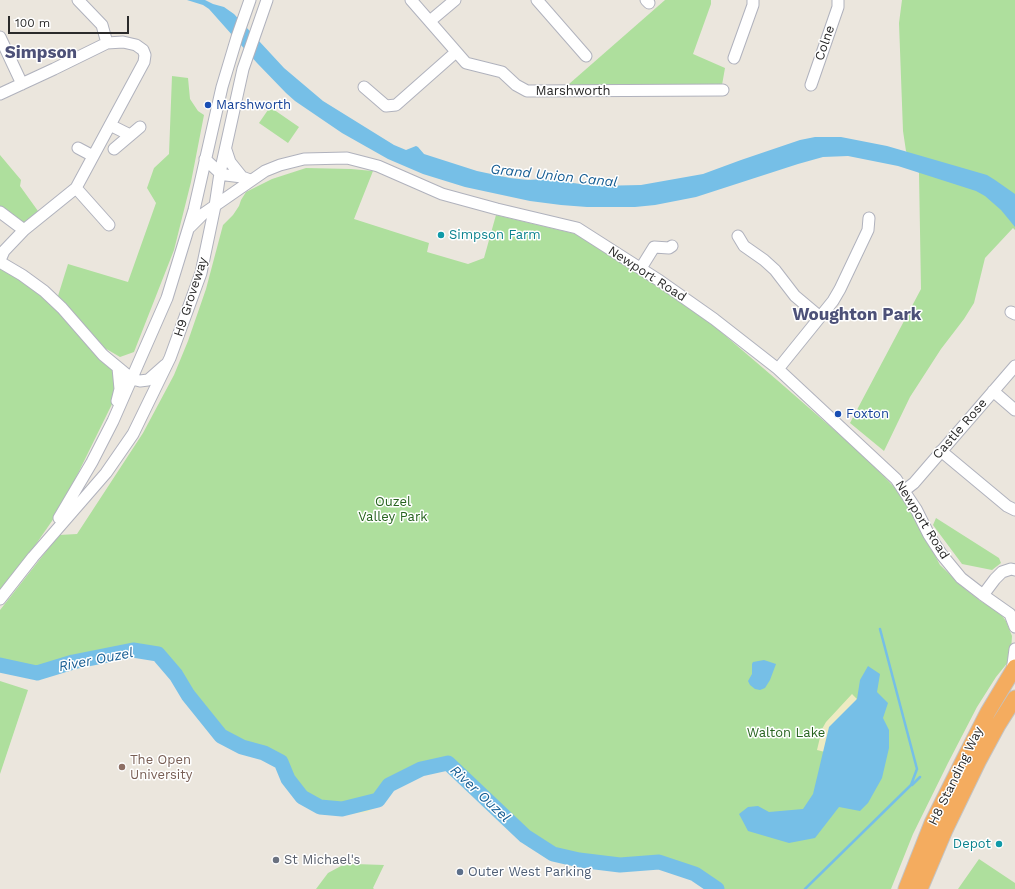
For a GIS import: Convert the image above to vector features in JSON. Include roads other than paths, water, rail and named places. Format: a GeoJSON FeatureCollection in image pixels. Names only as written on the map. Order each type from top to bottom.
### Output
{"type":"FeatureCollection","features":[{"type":"Feature","properties":{"kind":"highway","name":"H8 Standing Way"},"geometry":{"type":"LineString","coordinates":[[906,889],[932,823],[962,761],[988,712],[1014,669]]}},
{"type":"Feature","properties":{"kind":"highway","name":"H8 Standing Way"},"geometry":{"type":"LineString","coordinates":[[920,889],[945,830],[978,762],[998,725],[1015,698]]}},
{"type":"Feature","properties":{"kind":"street"},"geometry":{"type":"LineString","coordinates":[[78,0],[102,25],[107,43]]}},
{"type":"Feature","properties":{"kind":"street","name":"H9 Groveway"},"geometry":{"type":"LineString","coordinates":[[0,599],[33,556],[63,512],[92,462],[113,421],[167,298],[190,227],[222,86],[250,0]]}},
{"type":"Feature","properties":{"kind":"street","name":"Marshworth"},"geometry":{"type":"LineString","coordinates":[[411,0],[466,63],[502,72],[527,91],[723,90]]}},
{"type":"Feature","properties":{"kind":"street"},"geometry":{"type":"LineString","coordinates":[[430,21],[455,0]]}},
{"type":"Feature","properties":{"kind":"street"},"geometry":{"type":"LineString","coordinates":[[537,0],[586,56]]}},
{"type":"Feature","properties":{"kind":"street"},"geometry":{"type":"LineString","coordinates":[[734,58],[753,5],[753,0]]}},
{"type":"Feature","properties":{"kind":"street","name":"Colne"},"geometry":{"type":"LineString","coordinates":[[811,85],[838,7],[838,0]]}},
{"type":"Feature","properties":{"kind":"street","name":"H9 Groveway"},"geometry":{"type":"LineString","coordinates":[[33,556],[106,473],[133,434],[170,358],[201,273],[237,94],[243,69],[265,5]]}},
{"type":"Feature","properties":{"kind":"street"},"geometry":{"type":"LineString","coordinates":[[0,36],[22,84]]}},
{"type":"Feature","properties":{"kind":"street"},"geometry":{"type":"LineString","coordinates":[[0,94],[107,43],[123,42],[136,45],[143,50],[145,55],[144,62],[76,188],[24,230],[4,251],[0,261],[44,291],[62,308],[103,355],[132,379],[144,381],[158,372],[170,358]]}},
{"type":"Feature","properties":{"kind":"street"},"geometry":{"type":"LineString","coordinates":[[364,87],[386,106],[396,104],[403,94],[456,52]]}},
{"type":"Feature","properties":{"kind":"street"},"geometry":{"type":"LineString","coordinates":[[110,125],[130,135]]}},
{"type":"Feature","properties":{"kind":"street"},"geometry":{"type":"LineString","coordinates":[[114,149],[140,127]]}},
{"type":"Feature","properties":{"kind":"street"},"geometry":{"type":"LineString","coordinates":[[78,148],[93,156]]}},
{"type":"Feature","properties":{"kind":"street"},"geometry":{"type":"LineString","coordinates":[[226,149],[230,162],[246,178]]}},
{"type":"Feature","properties":{"kind":"street","name":"Newport Road"},"geometry":{"type":"LineString","coordinates":[[190,227],[197,219],[215,206],[246,178],[280,165],[304,159],[347,158],[378,166],[442,194],[577,228],[641,268],[714,319],[778,368],[891,473],[905,490],[929,535],[942,555],[961,578],[1013,615],[1015,627]]}},
{"type":"Feature","properties":{"kind":"street"},"geometry":{"type":"LineString","coordinates":[[205,159],[220,173],[246,178]]}},
{"type":"Feature","properties":{"kind":"street"},"geometry":{"type":"LineString","coordinates":[[76,188],[109,225]]}},
{"type":"Feature","properties":{"kind":"street"},"geometry":{"type":"LineString","coordinates":[[0,212],[24,230]]}},
{"type":"Feature","properties":{"kind":"street"},"geometry":{"type":"LineString","coordinates":[[778,368],[833,301],[868,230],[869,218]]}},
{"type":"Feature","properties":{"kind":"street"},"geometry":{"type":"LineString","coordinates":[[738,236],[744,246],[775,270],[795,296],[820,317]]}},
{"type":"Feature","properties":{"kind":"street"},"geometry":{"type":"LineString","coordinates":[[641,268],[654,247],[669,248],[672,246]]}},
{"type":"Feature","properties":{"kind":"street"},"geometry":{"type":"LineString","coordinates":[[115,364],[137,368],[144,381],[150,401]]}},
{"type":"Feature","properties":{"kind":"street"},"geometry":{"type":"LineString","coordinates":[[92,462],[98,441],[118,398],[120,389],[115,364]]}},
{"type":"Feature","properties":{"kind":"street","name":"Castle Rose"},"geometry":{"type":"LineString","coordinates":[[905,490],[914,483],[1015,366]]}},
{"type":"Feature","properties":{"kind":"street"},"geometry":{"type":"LineString","coordinates":[[993,391],[1015,410]]}},
{"type":"Feature","properties":{"kind":"street"},"geometry":{"type":"LineString","coordinates":[[941,451],[1007,506],[1015,510]]}},
{"type":"Feature","properties":{"kind":"street"},"geometry":{"type":"LineString","coordinates":[[983,595],[995,578],[1002,572],[1010,569],[1015,570]]}},
{"type":"Feature","properties":{"kind":"street"},"geometry":{"type":"LineString","coordinates":[[1014,669],[1015,649]]}},
{"type":"Feature","properties":{"kind":"water"},"geometry":{"type":"Polygon","coordinates":[[[187,0],[205,0],[224,7],[234,14],[284,68],[323,101],[394,145],[406,150],[416,146],[424,154],[477,171],[510,178],[528,180],[543,179],[596,186],[641,185],[703,174],[800,140],[815,137],[841,137],[887,146],[987,175],[1015,194],[1015,227],[1001,210],[985,196],[976,191],[898,166],[848,156],[823,157],[696,197],[655,205],[635,207],[587,207],[561,205],[530,201],[465,187],[423,174],[388,159],[342,133],[295,101],[286,93],[209,9],[203,5],[187,0]]]}},
{"type":"Feature","properties":{"kind":"water"},"geometry":{"type":"Polygon","coordinates":[[[764,660],[776,664],[770,680],[765,688],[760,690],[755,689],[748,681],[752,674],[752,664],[753,662],[764,660]]]}},
{"type":"Feature","properties":{"kind":"water","name":"Walton Lake"},"geometry":{"type":"Polygon","coordinates":[[[868,666],[880,674],[877,692],[888,703],[883,718],[889,730],[889,748],[882,778],[868,803],[860,811],[839,807],[815,838],[789,843],[748,831],[739,814],[748,807],[758,806],[769,812],[803,809],[813,794],[829,727],[857,699],[860,680],[868,666]]]}},
{"type":"Feature","properties":{"kind":"waterway"},"geometry":{"type":"LineString","coordinates":[[805,889],[911,785],[917,769],[880,629]]}},
{"type":"Feature","properties":{"kind":"waterway","name":"River Ouzel"},"geometry":{"type":"LineString","coordinates":[[0,665],[37,673],[73,662],[133,650],[158,654],[176,675],[188,695],[221,736],[242,747],[264,753],[281,762],[288,779],[302,797],[320,807],[342,809],[378,800],[389,785],[421,769],[448,763],[525,836],[553,854],[579,860],[620,865],[659,862],[695,874],[717,889]]}},
{"type":"Feature","properties":{"kind":"waterway"},"geometry":{"type":"LineString","coordinates":[[912,785],[920,777]]}},
{"type":"Feature","properties":{"kind":"place","name":"Marshworth"},"geometry":{"type":"Point","coordinates":[208,105]}},
{"type":"Feature","properties":{"kind":"place","name":"Simpson Farm"},"geometry":{"type":"Point","coordinates":[441,235]}},
{"type":"Feature","properties":{"kind":"place","name":"Foxton"},"geometry":{"type":"Point","coordinates":[838,414]}},
{"type":"Feature","properties":{"kind":"place","name":"The Open University"},"geometry":{"type":"Point","coordinates":[122,767]}},
{"type":"Feature","properties":{"kind":"place","name":"Depot"},"geometry":{"type":"Point","coordinates":[999,844]}},
{"type":"Feature","properties":{"kind":"place","name":"St Michael's"},"geometry":{"type":"Point","coordinates":[276,860]}},
{"type":"Feature","properties":{"kind":"place","name":"Outer West Parking"},"geometry":{"type":"Point","coordinates":[460,872]}},
{"type":"Feature","properties":{"kind":"district","name":"Simpson"},"geometry":{"type":"Point","coordinates":[41,53]}},
{"type":"Feature","properties":{"kind":"district","name":"Woughton Park"},"geometry":{"type":"Point","coordinates":[857,315]}},
{"type":"Feature","properties":{"kind":"water label","name":"Grand Union Canal"},"geometry":{"type":"Point","coordinates":[554,176]}},
{"type":"Feature","properties":{"kind":"park label","name":"Ouzel Valley Park"},"geometry":{"type":"Point","coordinates":[393,510]}}]}
